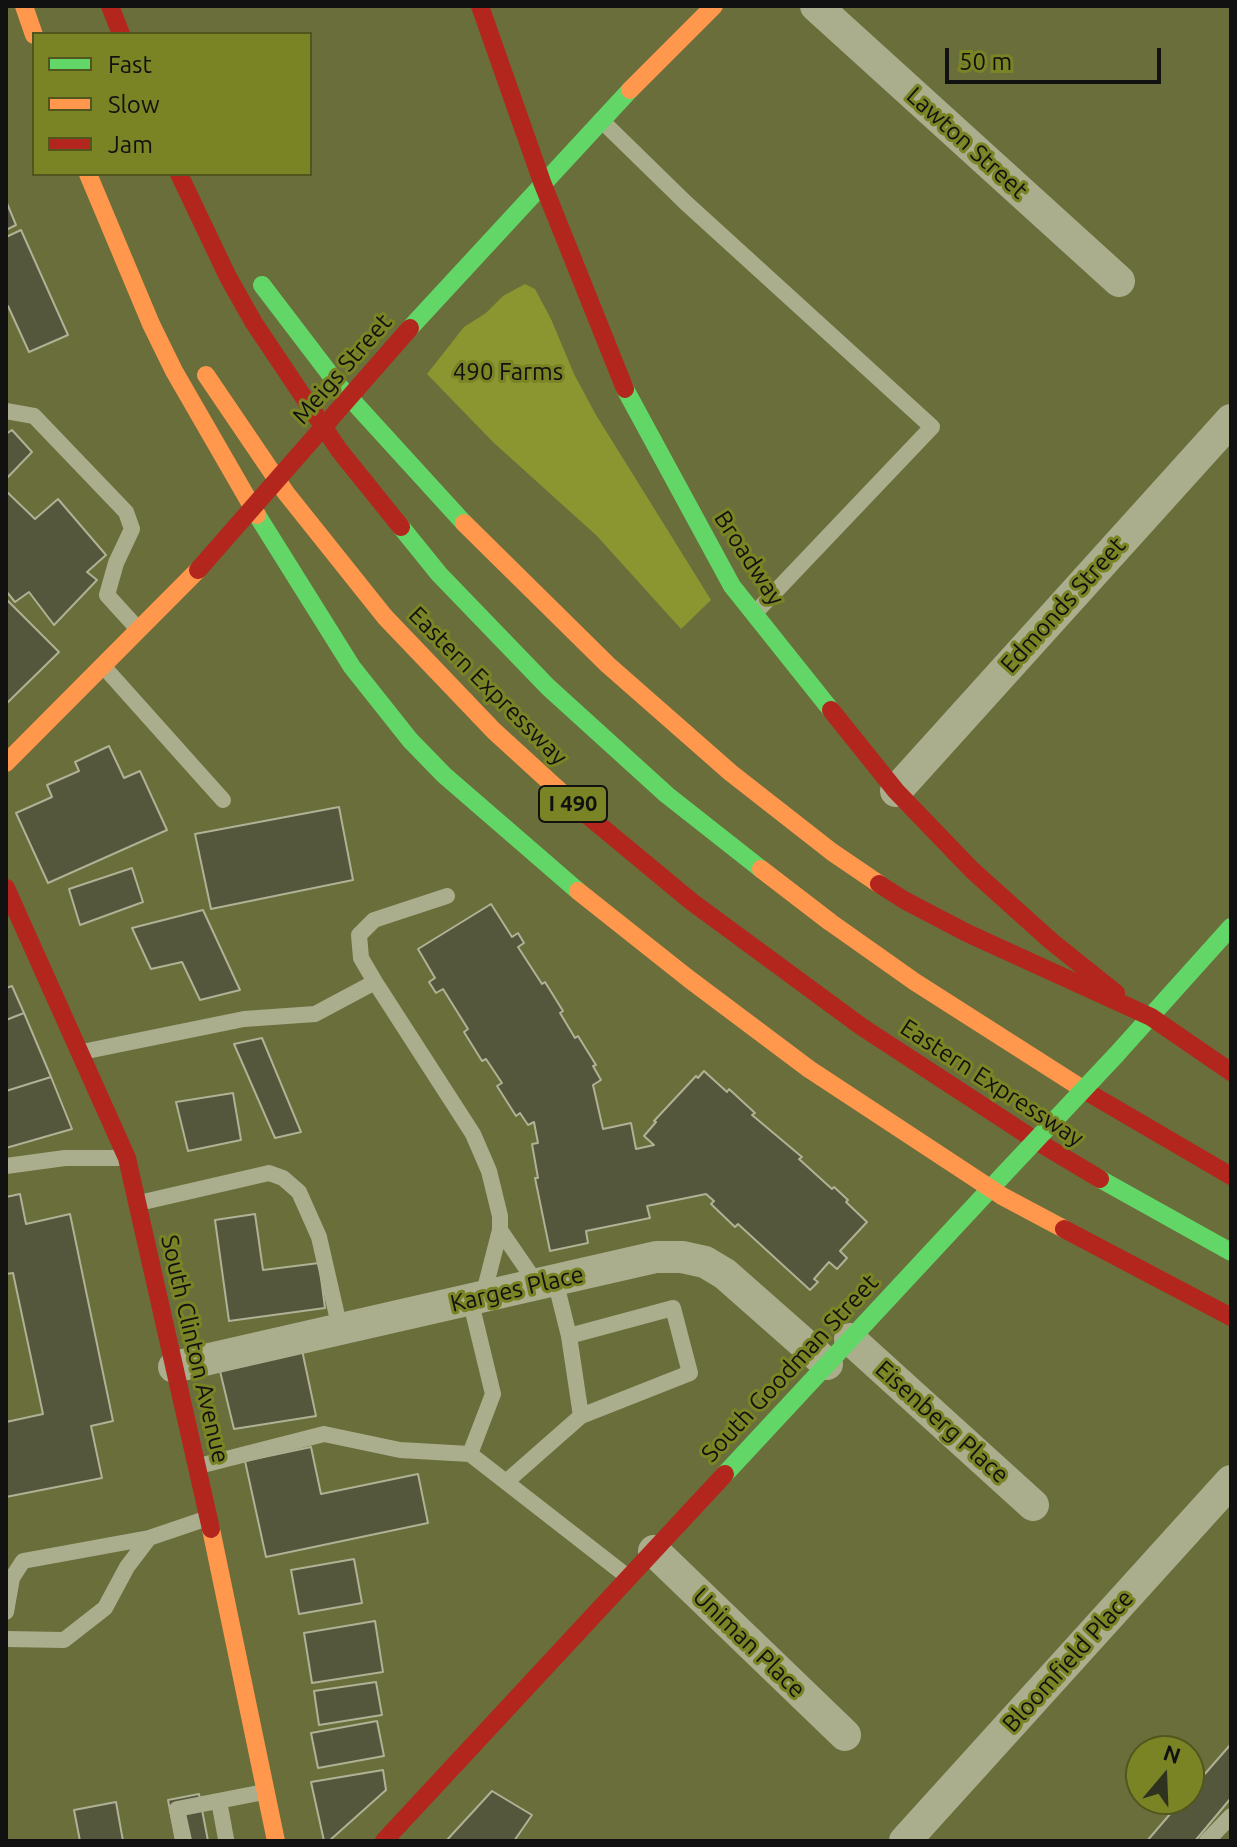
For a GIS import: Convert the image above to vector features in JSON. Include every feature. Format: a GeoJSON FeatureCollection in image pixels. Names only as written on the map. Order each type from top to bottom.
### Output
{"type":"FeatureCollection","features":[{"type":"Feature","properties":{"kind":"main road"},"geometry":{"type":"LineString","coordinates":[[24,6],[33,32]]}},
{"type":"Feature","properties":{"kind":"main road"},"geometry":{"type":"LineString","coordinates":[[110,6],[120,32]]}},
{"type":"Feature","properties":{"kind":"main road","name":"Broadway"},"geometry":{"type":"LineString","coordinates":[[480,6],[542,182],[630,402],[732,586],[896,791],[972,870],[1092,975],[1151,1017]]}},
{"type":"Feature","properties":{"kind":"main road","name":"Meigs Street"},"geometry":{"type":"LineString","coordinates":[[6,763],[198,570],[542,182],[600,119],[714,6]]}},
{"type":"Feature","properties":{"kind":"main road"},"geometry":{"type":"LineString","coordinates":[[91,176],[157,293]]}},
{"type":"Feature","properties":{"kind":"main road"},"geometry":{"type":"LineString","coordinates":[[91,176],[151,324],[213,442],[339,648],[410,740],[444,775],[689,979],[800,1062],[990,1189],[1231,1317]]}},
{"type":"Feature","properties":{"kind":"main road","name":"Eastern Expressway"},"geometry":{"type":"LineString","coordinates":[[180,176],[217,255],[254,323],[331,440],[439,574],[548,687],[692,815],[862,945],[1070,1083],[1231,1176]]}},
{"type":"Feature","properties":{"kind":"main road"},"geometry":{"type":"LineString","coordinates":[[187,176],[235,247]]}},
{"type":"Feature","properties":{"kind":"main road"},"geometry":{"type":"LineString","coordinates":[[251,270],[322,365],[430,489],[608,665],[731,773],[832,852],[904,900],[979,939],[1151,1017],[1231,1072]]}},
{"type":"Feature","properties":{"kind":"main road","name":"Eastern Expressway"},"geometry":{"type":"LineString","coordinates":[[197,361],[286,493],[385,617],[494,731],[579,809],[702,910],[885,1042],[1060,1156],[1231,1252]]}},
{"type":"Feature","properties":{"kind":"main road","name":"South Clinton Avenue"},"geometry":{"type":"LineString","coordinates":[[6,888],[127,1158],[209,1517],[276,1841]]}},
{"type":"Feature","properties":{"kind":"main road","name":"South Goodman Street"},"geometry":{"type":"LineString","coordinates":[[384,1841],[1116,1055],[1231,927]]}},
{"type":"Feature","properties":{"kind":"street","name":"Lawton Street"},"geometry":{"type":"LineString","coordinates":[[816,6],[1119,281]]}},
{"type":"Feature","properties":{"kind":"street","name":"Edmonds Street"},"geometry":{"type":"LineString","coordinates":[[896,791],[1231,420]]}},
{"type":"Feature","properties":{"kind":"street","name":"Karges Place"},"geometry":{"type":"LineString","coordinates":[[174,1367],[656,1257],[682,1257],[705,1262],[746,1290],[827,1364]]}},
{"type":"Feature","properties":{"kind":"street","name":"Eisenberg Place"},"geometry":{"type":"LineString","coordinates":[[850,1339],[1033,1505]]}},
{"type":"Feature","properties":{"kind":"street","name":"Bloomfield Place"},"geometry":{"type":"LineString","coordinates":[[905,1841],[1231,1481]]}},
{"type":"Feature","properties":{"kind":"street","name":"Uniman Place"},"geometry":{"type":"LineString","coordinates":[[654,1551],[845,1735]]}},
{"type":"Feature","properties":{"kind":"lane"},"geometry":{"type":"LineString","coordinates":[[600,119],[686,203],[932,427],[754,614]]}},
{"type":"Feature","properties":{"kind":"lane"},"geometry":{"type":"LineString","coordinates":[[6,411],[34,416],[126,512],[132,529],[116,563],[107,595],[139,631]]}},
{"type":"Feature","properties":{"kind":"lane"},"geometry":{"type":"LineString","coordinates":[[103,666],[223,800]]}},
{"type":"Feature","properties":{"kind":"lane"},"geometry":{"type":"LineString","coordinates":[[447,896],[374,920],[359,935],[361,958],[473,1134],[489,1171],[500,1216],[500,1230],[477,1298],[493,1394],[470,1454]]}},
{"type":"Feature","properties":{"kind":"lane"},"geometry":{"type":"LineString","coordinates":[[80,1052],[244,1019],[315,1014],[375,982]]}},
{"type":"Feature","properties":{"kind":"lane"},"geometry":{"type":"LineString","coordinates":[[6,1166],[65,1158],[127,1158]]}},
{"type":"Feature","properties":{"kind":"lane"},"geometry":{"type":"LineString","coordinates":[[137,1203],[269,1173],[283,1178],[299,1192],[319,1237],[340,1329]]}},
{"type":"Feature","properties":{"kind":"lane"},"geometry":{"type":"LineString","coordinates":[[500,1230],[546,1282],[569,1336],[581,1416]]}},
{"type":"Feature","properties":{"kind":"lane"},"geometry":{"type":"LineString","coordinates":[[506,1482],[581,1416],[690,1373],[673,1308],[569,1336]]}},
{"type":"Feature","properties":{"kind":"lane"},"geometry":{"type":"LineString","coordinates":[[197,1466],[324,1434],[400,1450],[470,1454],[629,1578]]}},
{"type":"Feature","properties":{"kind":"lane"},"geometry":{"type":"LineString","coordinates":[[149,1538],[127,1567],[105,1608],[64,1640],[8,1638],[6,1612],[12,1578],[23,1561],[149,1538],[209,1517]]}},
{"type":"Feature","properties":{"kind":"lane"},"geometry":{"type":"LineString","coordinates":[[184,1841],[177,1809],[265,1792]]}},
{"type":"Feature","properties":{"kind":"lane"},"geometry":{"type":"LineString","coordinates":[[219,1801],[226,1839]]}},
{"type":"Feature","properties":{"kind":"lane"},"geometry":{"type":"LineString","coordinates":[[1207,1841],[1231,1816]]}},
{"type":"Feature","properties":{"kind":"green space","name":"490 Farms"},"geometry":{"type":"Polygon","coordinates":[[[525,284],[535,289],[596,415],[711,600],[681,629],[597,536],[493,442],[427,374],[464,327],[486,313],[503,296],[525,284]]]}},
{"type":"Feature","properties":{"kind":"building"},"geometry":{"type":"Polygon","coordinates":[[[6,201],[16,225],[6,230],[6,201]]]}},
{"type":"Feature","properties":{"kind":"building"},"geometry":{"type":"Polygon","coordinates":[[[21,230],[68,335],[29,352],[6,307],[6,237],[21,230]]]}},
{"type":"Feature","properties":{"kind":"building"},"geometry":{"type":"Polygon","coordinates":[[[12,430],[32,452],[6,479],[6,434],[12,430]]]}},
{"type":"Feature","properties":{"kind":"building"},"geometry":{"type":"Polygon","coordinates":[[[6,491],[35,519],[58,499],[106,555],[87,572],[97,580],[54,625],[29,592],[15,602],[6,591],[6,491]]]}},
{"type":"Feature","properties":{"kind":"building"},"geometry":{"type":"Polygon","coordinates":[[[6,599],[59,652],[6,704],[6,599]]]}},
{"type":"Feature","properties":{"kind":"building"},"geometry":{"type":"Polygon","coordinates":[[[109,746],[124,778],[140,771],[167,830],[48,883],[16,813],[52,797],[47,785],[79,771],[75,762],[109,746]]]}},
{"type":"Feature","properties":{"kind":"building"},"geometry":{"type":"Polygon","coordinates":[[[339,807],[353,880],[211,909],[195,834],[339,807]]]}},
{"type":"Feature","properties":{"kind":"building"},"geometry":{"type":"Polygon","coordinates":[[[132,868],[143,902],[80,925],[69,889],[132,868]]]}},
{"type":"Feature","properties":{"kind":"building"},"geometry":{"type":"Polygon","coordinates":[[[491,904],[512,937],[518,933],[524,943],[518,947],[542,984],[545,982],[575,1038],[578,1036],[596,1065],[593,1066],[601,1080],[593,1085],[603,1129],[631,1123],[636,1149],[654,1145],[644,1136],[654,1121],[704,1071],[755,1113],[752,1115],[802,1157],[799,1159],[832,1189],[834,1187],[867,1222],[840,1251],[847,1258],[837,1269],[829,1262],[814,1279],[818,1282],[810,1290],[738,1224],[735,1227],[711,1204],[714,1201],[706,1194],[647,1206],[650,1218],[586,1231],[588,1243],[550,1251],[535,1178],[538,1178],[532,1144],[538,1143],[534,1122],[528,1125],[520,1113],[516,1116],[497,1086],[502,1083],[486,1059],[482,1061],[464,1032],[468,1029],[443,989],[436,993],[429,982],[435,978],[418,949],[491,904]]]}},
{"type":"Feature","properties":{"kind":"building"},"geometry":{"type":"Polygon","coordinates":[[[203,910],[240,990],[200,1000],[182,962],[151,969],[132,928],[203,910]]]}},
{"type":"Feature","properties":{"kind":"building"},"geometry":{"type":"Polygon","coordinates":[[[12,986],[24,1013],[6,1020],[6,988],[12,986]]]}},
{"type":"Feature","properties":{"kind":"building"},"geometry":{"type":"Polygon","coordinates":[[[24,1013],[51,1077],[6,1091],[6,1020],[24,1013]]]}},
{"type":"Feature","properties":{"kind":"building"},"geometry":{"type":"Polygon","coordinates":[[[262,1038],[301,1132],[275,1138],[234,1044],[262,1038]]]}},
{"type":"Feature","properties":{"kind":"building"},"geometry":{"type":"Polygon","coordinates":[[[51,1077],[72,1129],[6,1148],[6,1091],[51,1077]]]}},
{"type":"Feature","properties":{"kind":"building"},"geometry":{"type":"Polygon","coordinates":[[[233,1093],[241,1140],[188,1151],[176,1102],[233,1093]]]}},
{"type":"Feature","properties":{"kind":"building"},"geometry":{"type":"Polygon","coordinates":[[[20,1194],[26,1224],[70,1214],[113,1421],[91,1426],[102,1478],[6,1497],[6,1422],[43,1414],[13,1273],[6,1274],[6,1197],[20,1194]]]}},
{"type":"Feature","properties":{"kind":"building"},"geometry":{"type":"Polygon","coordinates":[[[255,1214],[263,1270],[319,1263],[325,1308],[229,1321],[215,1220],[255,1214]]]}},
{"type":"Feature","properties":{"kind":"building"},"geometry":{"type":"Polygon","coordinates":[[[302,1350],[316,1416],[234,1429],[219,1367],[302,1350]]]}},
{"type":"Feature","properties":{"kind":"building"},"geometry":{"type":"Polygon","coordinates":[[[311,1447],[321,1494],[418,1474],[428,1523],[266,1557],[245,1461],[311,1447]]]}},
{"type":"Feature","properties":{"kind":"building"},"geometry":{"type":"Polygon","coordinates":[[[354,1559],[362,1603],[299,1614],[291,1570],[354,1559]]]}},
{"type":"Feature","properties":{"kind":"building"},"geometry":{"type":"Polygon","coordinates":[[[375,1621],[383,1672],[312,1683],[304,1633],[375,1621]]]}},
{"type":"Feature","properties":{"kind":"building"},"geometry":{"type":"Polygon","coordinates":[[[376,1682],[382,1715],[319,1725],[314,1691],[376,1682]]]}},
{"type":"Feature","properties":{"kind":"building"},"geometry":{"type":"Polygon","coordinates":[[[377,1721],[384,1756],[318,1768],[311,1733],[377,1721]]]}},
{"type":"Feature","properties":{"kind":"building"},"geometry":{"type":"Polygon","coordinates":[[[1231,1744],[1231,1798],[1195,1841],[1147,1841],[1169,1815],[1205,1815],[1205,1774],[1231,1744]]]}},
{"type":"Feature","properties":{"kind":"building"},"geometry":{"type":"Polygon","coordinates":[[[383,1770],[386,1790],[329,1841],[324,1841],[311,1782],[383,1770]]]}},
{"type":"Feature","properties":{"kind":"building"},"geometry":{"type":"Polygon","coordinates":[[[492,1791],[532,1815],[514,1841],[446,1841],[492,1791]]]}},
{"type":"Feature","properties":{"kind":"building"},"geometry":{"type":"Polygon","coordinates":[[[199,1794],[208,1841],[176,1841],[168,1800],[199,1794]]]}},
{"type":"Feature","properties":{"kind":"building"},"geometry":{"type":"Polygon","coordinates":[[[116,1802],[123,1841],[80,1841],[74,1810],[116,1802]]]}},
{"type":"Feature","properties":{"kind":"traffic: fast"},"geometry":{"type":"LineString","coordinates":[[410,328],[630,90]]}},
{"type":"Feature","properties":{"kind":"traffic: fast"},"geometry":{"type":"LineString","coordinates":[[262,285],[339,386],[464,523]]}},
{"type":"Feature","properties":{"kind":"traffic: fast"},"geometry":{"type":"LineString","coordinates":[[625,389],[732,586],[831,710]]}},
{"type":"Feature","properties":{"kind":"traffic: fast"},"geometry":{"type":"LineString","coordinates":[[257,515],[352,667],[410,740],[444,775],[578,891]]}},
{"type":"Feature","properties":{"kind":"traffic: fast"},"geometry":{"type":"LineString","coordinates":[[401,527],[439,574],[548,687],[667,795],[761,869]]}},
{"type":"Feature","properties":{"kind":"traffic: fast"},"geometry":{"type":"LineString","coordinates":[[1116,1055],[1231,927]]}},
{"type":"Feature","properties":{"kind":"traffic: fast"},"geometry":{"type":"LineString","coordinates":[[1004,1174],[1116,1055]]}},
{"type":"Feature","properties":{"kind":"traffic: fast"},"geometry":{"type":"LineString","coordinates":[[725,1474],[1004,1174]]}},
{"type":"Feature","properties":{"kind":"traffic: fast"},"geometry":{"type":"LineString","coordinates":[[1100,1179],[1231,1252]]}},
{"type":"Feature","properties":{"kind":"traffic: slow"},"geometry":{"type":"LineString","coordinates":[[24,6],[33,32]]}},
{"type":"Feature","properties":{"kind":"traffic: slow"},"geometry":{"type":"LineString","coordinates":[[630,90],[714,6]]}},
{"type":"Feature","properties":{"kind":"traffic: slow"},"geometry":{"type":"LineString","coordinates":[[89,176],[174,371],[257,515]]}},
{"type":"Feature","properties":{"kind":"traffic: slow"},"geometry":{"type":"LineString","coordinates":[[206,375],[286,493],[385,617],[494,731],[575,805]]}},
{"type":"Feature","properties":{"kind":"traffic: slow"},"geometry":{"type":"LineString","coordinates":[[464,523],[608,665],[731,773],[832,852],[879,884]]}},
{"type":"Feature","properties":{"kind":"traffic: slow"},"geometry":{"type":"LineString","coordinates":[[6,763],[198,570]]}},
{"type":"Feature","properties":{"kind":"traffic: slow"},"geometry":{"type":"LineString","coordinates":[[761,869],[915,982],[1089,1093]]}},
{"type":"Feature","properties":{"kind":"traffic: slow"},"geometry":{"type":"LineString","coordinates":[[578,891],[809,1069],[1002,1196],[1064,1229]]}},
{"type":"Feature","properties":{"kind":"traffic: slow"},"geometry":{"type":"LineString","coordinates":[[211,1529],[276,1841]]}},
{"type":"Feature","properties":{"kind":"traffic: jam"},"geometry":{"type":"LineString","coordinates":[[110,6],[120,32]]}},
{"type":"Feature","properties":{"kind":"traffic: jam"},"geometry":{"type":"LineString","coordinates":[[480,6],[542,182],[625,389]]}},
{"type":"Feature","properties":{"kind":"traffic: jam"},"geometry":{"type":"LineString","coordinates":[[180,176],[228,277],[254,323],[339,450],[401,527]]}},
{"type":"Feature","properties":{"kind":"traffic: jam"},"geometry":{"type":"LineString","coordinates":[[198,570],[410,328]]}},
{"type":"Feature","properties":{"kind":"traffic: jam"},"geometry":{"type":"LineString","coordinates":[[831,710],[896,791],[972,870],[1051,941],[1116,993]]}},
{"type":"Feature","properties":{"kind":"traffic: jam"},"geometry":{"type":"LineString","coordinates":[[575,805],[692,902],[862,1027],[1100,1179]]}},
{"type":"Feature","properties":{"kind":"traffic: jam"},"geometry":{"type":"LineString","coordinates":[[879,884],[967,933],[1151,1017],[1231,1072]]}},
{"type":"Feature","properties":{"kind":"traffic: jam"},"geometry":{"type":"LineString","coordinates":[[6,888],[127,1158],[211,1529]]}},
{"type":"Feature","properties":{"kind":"traffic: jam"},"geometry":{"type":"LineString","coordinates":[[1089,1093],[1231,1176]]}},
{"type":"Feature","properties":{"kind":"traffic: jam"},"geometry":{"type":"LineString","coordinates":[[1064,1229],[1231,1317]]}},
{"type":"Feature","properties":{"kind":"traffic: jam"},"geometry":{"type":"LineString","coordinates":[[384,1841],[725,1474]]}}]}
